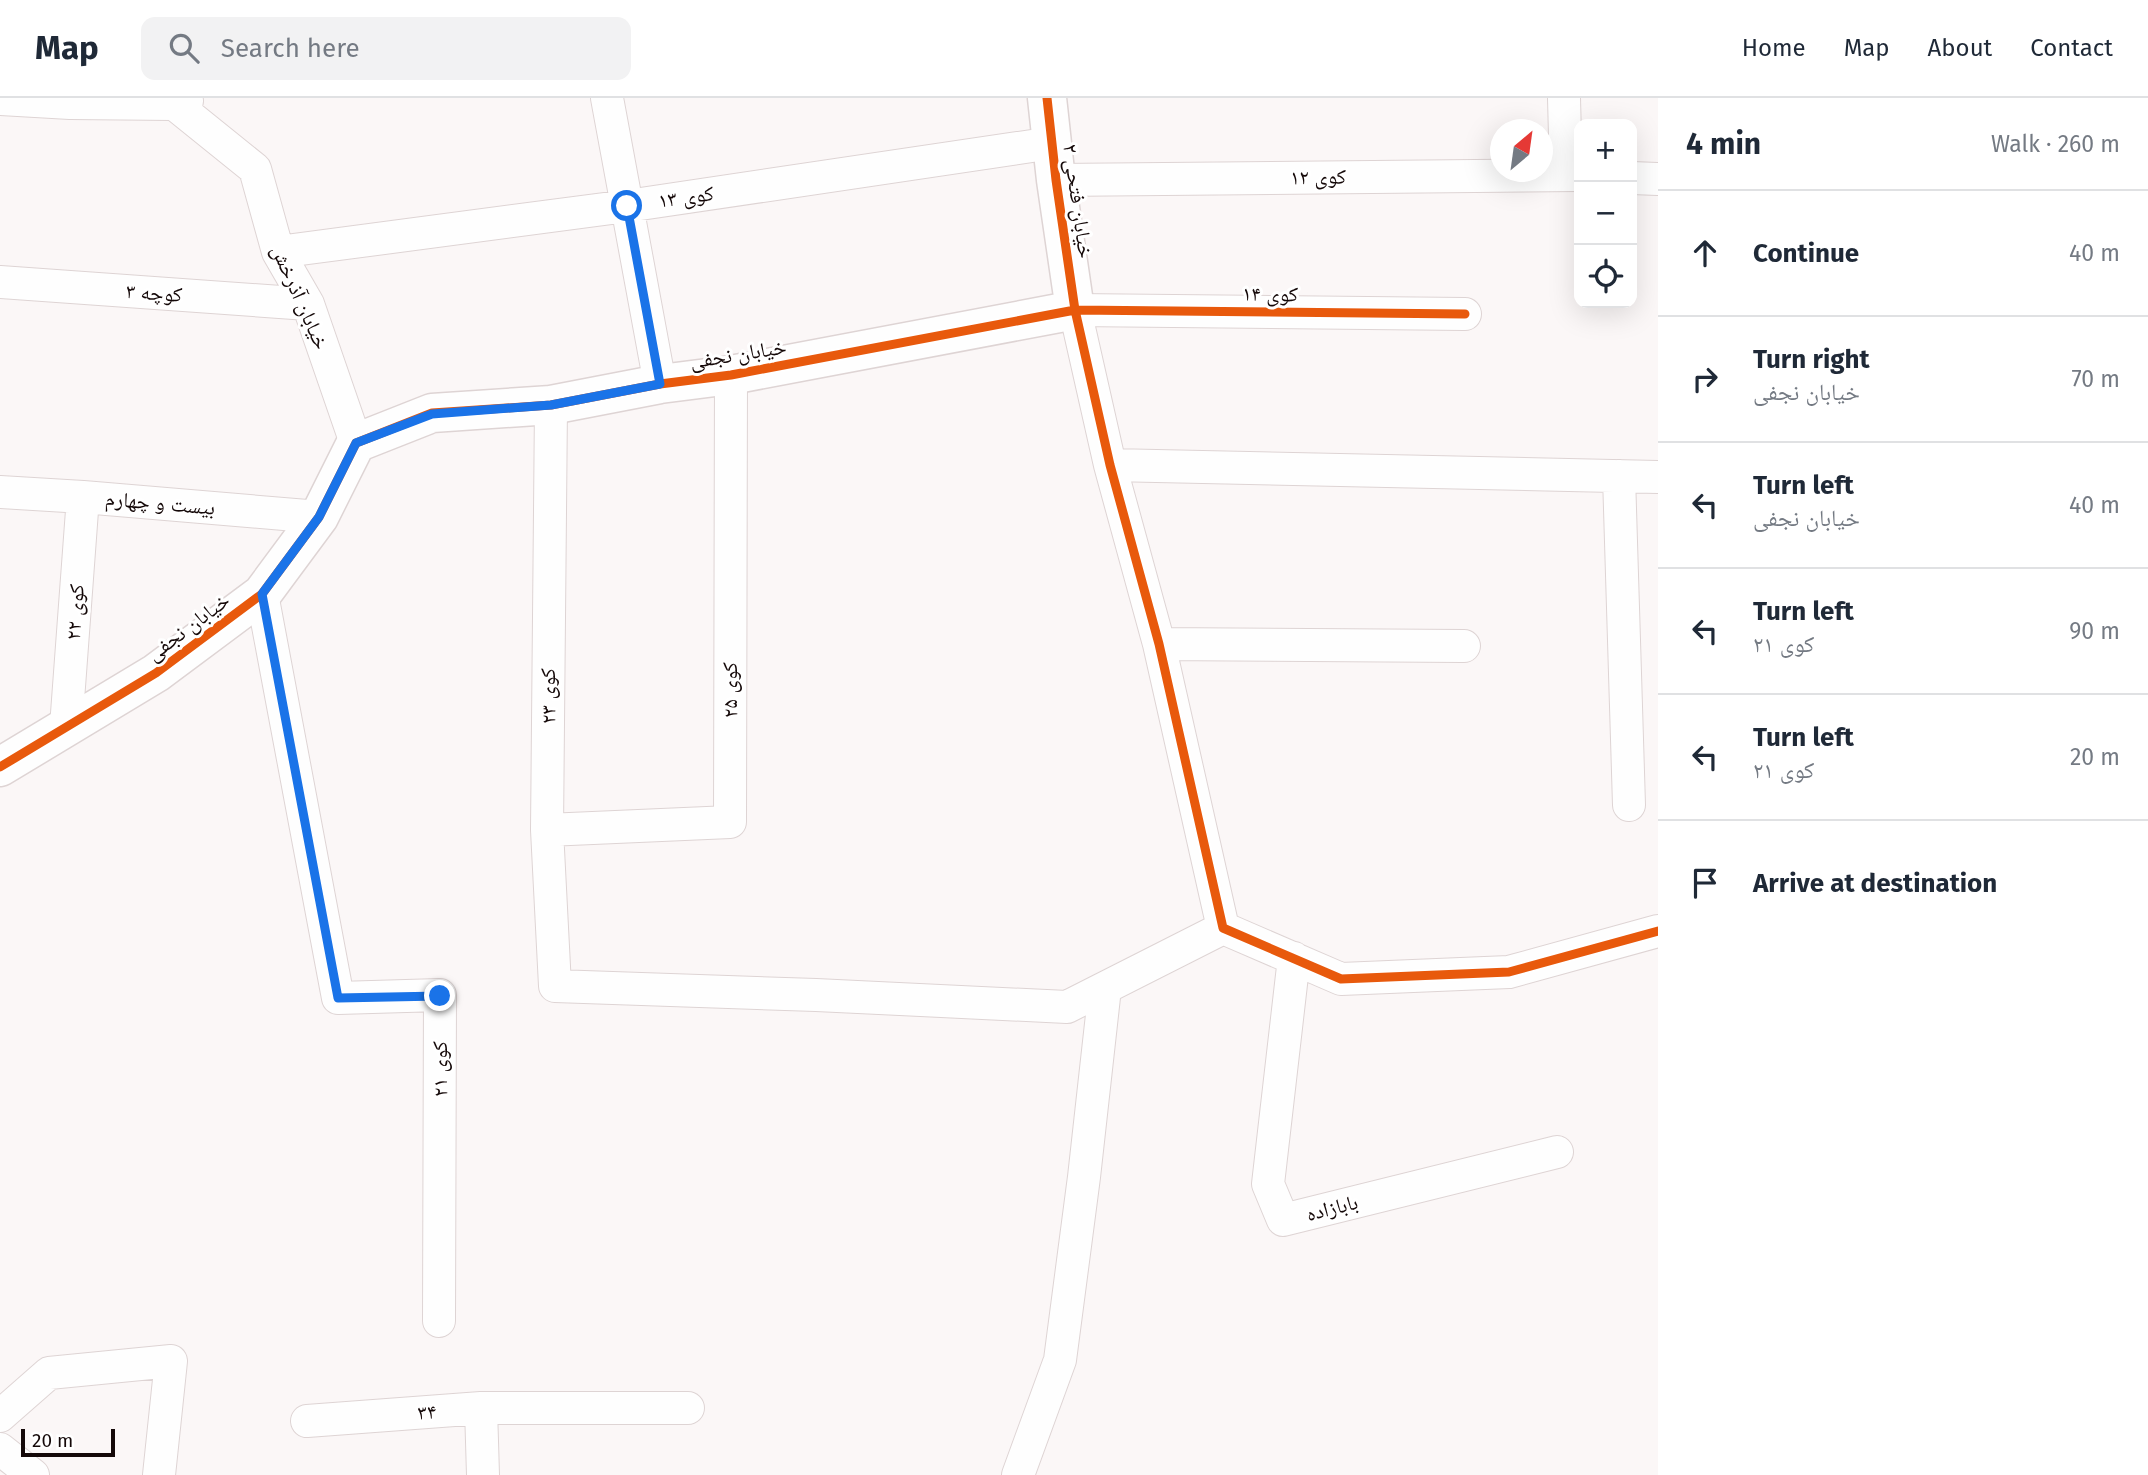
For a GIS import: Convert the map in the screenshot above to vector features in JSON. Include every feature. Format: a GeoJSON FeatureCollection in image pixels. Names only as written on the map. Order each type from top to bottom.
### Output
{"type":"FeatureCollection","features":[{"type":"Feature","properties":{"kind":"street"},"geometry":{"type":"LineString","coordinates":[[607,98],[660,384]]}},
{"type":"Feature","properties":{"kind":"street","name":"خیابان فتحی ۲"},"geometry":{"type":"LineString","coordinates":[[1047,98],[1075,310]]}},
{"type":"Feature","properties":{"kind":"street"},"geometry":{"type":"LineString","coordinates":[[1564,98],[1572,175]]}},
{"type":"Feature","properties":{"kind":"street"},"geometry":{"type":"LineString","coordinates":[[0,99],[71,103],[179,100]]}},
{"type":"Feature","properties":{"kind":"street","name":"خیابان آذرخش"},"geometry":{"type":"LineString","coordinates":[[179,100],[254,169],[278,252],[308,304],[356,443]]}},
{"type":"Feature","properties":{"kind":"street","name":"کوی ۱۳"},"geometry":{"type":"LineString","coordinates":[[278,252],[627,206],[1054,162]]}},
{"type":"Feature","properties":{"kind":"street","name":"کوی ۱۲"},"geometry":{"type":"LineString","coordinates":[[1054,162],[1572,175]]}},
{"type":"Feature","properties":{"kind":"street"},"geometry":{"type":"LineString","coordinates":[[1637,178],[1658,179]]}},
{"type":"Feature","properties":{"kind":"street","name":"کوچه ۳"},"geometry":{"type":"LineString","coordinates":[[0,282],[308,304]]}},
{"type":"Feature","properties":{"kind":"street"},"geometry":{"type":"LineString","coordinates":[[1075,310],[1110,466],[1159,644],[1223,928]]}},
{"type":"Feature","properties":{"kind":"street","name":"کوی ۱۴"},"geometry":{"type":"LineString","coordinates":[[1075,310],[1465,314]]}},
{"type":"Feature","properties":{"kind":"street","name":"خیابان نجفی"},"geometry":{"type":"LineString","coordinates":[[0,767],[156,673],[262,594],[319,517],[356,443],[432,414],[551,405],[660,384],[731,375],[1075,310]]}},
{"type":"Feature","properties":{"kind":"street","name":"کوی ۲۵"},"geometry":{"type":"LineString","coordinates":[[547,830],[730,822],[731,375]]}},
{"type":"Feature","properties":{"kind":"street","name":"کوی ۲۳"},"geometry":{"type":"LineString","coordinates":[[551,405],[547,830],[555,986],[1067,1007],[1105,988]]}},
{"type":"Feature","properties":{"kind":"street"},"geometry":{"type":"LineString","coordinates":[[1110,466],[1658,477]]}},
{"type":"Feature","properties":{"kind":"street"},"geometry":{"type":"LineString","coordinates":[[1619,476],[1629,805]]}},
{"type":"Feature","properties":{"kind":"street","name":"بیست و چهارم"},"geometry":{"type":"LineString","coordinates":[[0,492],[319,517]]}},
{"type":"Feature","properties":{"kind":"street","name":"کوی ۲۲"},"geometry":{"type":"LineString","coordinates":[[66,727],[83,497]]}},
{"type":"Feature","properties":{"kind":"street","name":"کوی ۲۱"},"geometry":{"type":"LineString","coordinates":[[262,594],[338,998],[440,996],[439,1321]]}},
{"type":"Feature","properties":{"kind":"street"},"geometry":{"type":"LineString","coordinates":[[1159,644],[1464,646]]}},
{"type":"Feature","properties":{"kind":"street"},"geometry":{"type":"LineString","coordinates":[[1018,1475],[1060,1360],[1105,988],[1223,928],[1341,979],[1509,972],[1658,931]]}},
{"type":"Feature","properties":{"kind":"street","name":"بابازاده"},"geometry":{"type":"LineString","coordinates":[[1294,958],[1268,1184],[1283,1220],[1557,1152]]}},
{"type":"Feature","properties":{"kind":"street"},"geometry":{"type":"LineString","coordinates":[[0,1416],[49,1373],[171,1361],[159,1475]]}},
{"type":"Feature","properties":{"kind":"street"},"geometry":{"type":"LineString","coordinates":[[481,1408],[483,1475]]}},
{"type":"Feature","properties":{"kind":"street","name":"۳۴"},"geometry":{"type":"LineString","coordinates":[[307,1421],[481,1408],[688,1408]]}},
{"type":"Feature","properties":{"kind":"street"},"geometry":{"type":"LineString","coordinates":[[0,1449],[33,1475]]}},
{"type":"Feature","properties":{"kind":"cycle path"},"geometry":{"type":"LineString","coordinates":[[1047,98],[1075,310],[1110,465],[1159,644],[1223,928],[1341,979],[1509,972],[1658,931]]}},
{"type":"Feature","properties":{"kind":"cycle path"},"geometry":{"type":"LineString","coordinates":[[0,767],[156,673],[262,594],[319,517],[356,443],[432,413],[551,405],[660,384],[731,375],[1075,310],[1465,314]]}},
{"type":"Feature","properties":{"kind":"route"},"geometry":{"type":"LineString","coordinates":[[440,996],[338,998],[262,594],[319,517],[356,443],[432,414],[551,405],[660,384],[627,206]]}}]}
